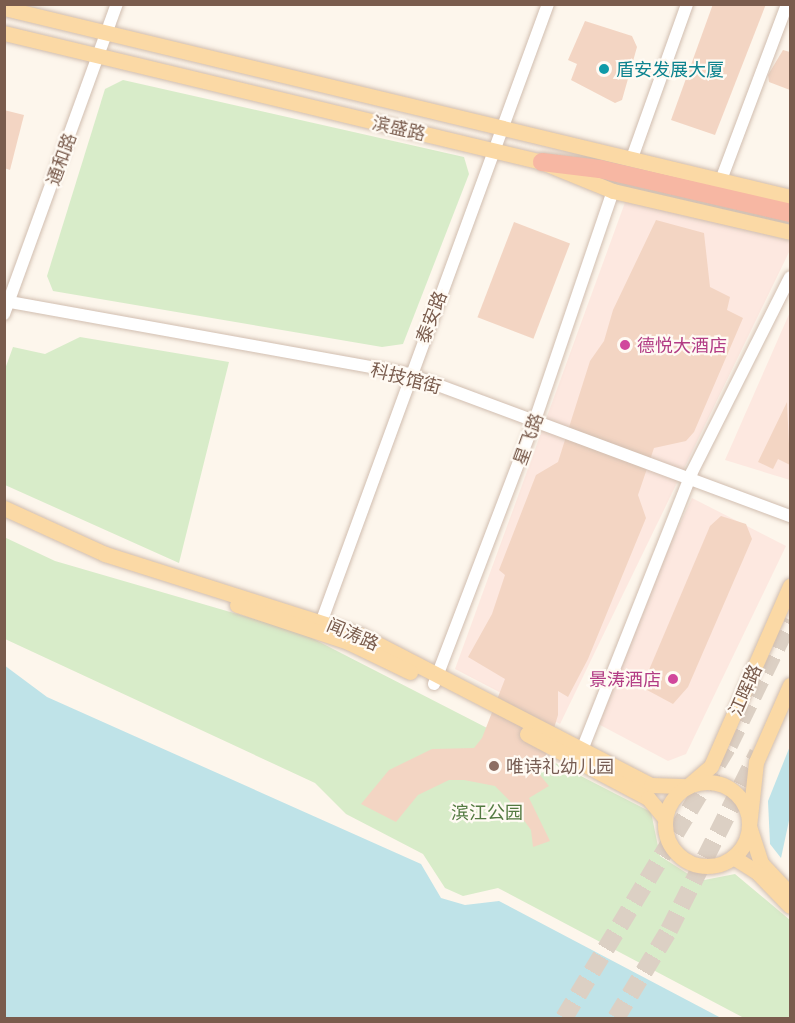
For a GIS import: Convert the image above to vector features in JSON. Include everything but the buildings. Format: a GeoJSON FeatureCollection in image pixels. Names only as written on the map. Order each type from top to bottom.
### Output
{"type":"FeatureCollection","features":[{"type":"Feature","properties":{"kind":"highway"},"geometry":{"type":"LineString","coordinates":[[542,162],[600,169],[790,213]]}},
{"type":"Feature","properties":{"kind":"main road","name":"滨盛路"},"geometry":{"type":"LineString","coordinates":[[4,8],[790,197]]}},
{"type":"Feature","properties":{"kind":"main road","name":"滨盛路"},"geometry":{"type":"LineString","coordinates":[[4,33],[542,162],[614,191],[790,232]]}},
{"type":"Feature","properties":{"kind":"main road","name":"闻涛路"},"geometry":{"type":"LineString","coordinates":[[4,508],[105,554],[320,626],[437,680],[651,785],[688,786],[709,781],[732,790],[747,811],[749,826],[761,863],[790,894]]}},
{"type":"Feature","properties":{"kind":"main road","name":"闻涛路"},"geometry":{"type":"LineString","coordinates":[[4,518],[130,574],[320,626]]}},
{"type":"Feature","properties":{"kind":"main road","name":"江晖路"},"geometry":{"type":"LineString","coordinates":[[688,786],[711,766],[790,586]]}},
{"type":"Feature","properties":{"kind":"main road","name":"闻涛路"},"geometry":{"type":"LineString","coordinates":[[437,680],[648,798],[665,818],[671,846],[693,864],[721,864],[733,857]]}},
{"type":"Feature","properties":{"kind":"main road"},"geometry":{"type":"LineString","coordinates":[[790,685],[756,762],[749,826],[733,857],[757,872],[790,906]]}},
{"type":"Feature","properties":{"kind":"main road"},"geometry":{"type":"LineString","coordinates":[[665,818],[673,799],[688,786]]}},
{"type":"Feature","properties":{"kind":"street","name":"通和路"},"geometry":{"type":"LineString","coordinates":[[4,314],[117,4]]}},
{"type":"Feature","properties":{"kind":"street","name":"泰安路"},"geometry":{"type":"LineString","coordinates":[[320,626],[408,375],[495,151],[502,126],[548,4]]}},
{"type":"Feature","properties":{"kind":"street"},"geometry":{"type":"LineString","coordinates":[[632,158],[687,4]]}},
{"type":"Feature","properties":{"kind":"street"},"geometry":{"type":"LineString","coordinates":[[721,180],[788,4]]}},
{"type":"Feature","properties":{"kind":"street","name":"星飞路"},"geometry":{"type":"LineString","coordinates":[[437,680],[535,420],[614,191]]}},
{"type":"Feature","properties":{"kind":"street"},"geometry":{"type":"LineString","coordinates":[[582,750],[691,474],[790,277]]}},
{"type":"Feature","properties":{"kind":"street","name":"科技馆街"},"geometry":{"type":"LineString","coordinates":[[7,301],[408,375],[691,474],[790,516]]}},
{"type":"Feature","properties":{"kind":"shaded area"},"geometry":{"type":"Polygon","coordinates":[[[627,197],[790,241],[790,250],[560,724],[455,669],[627,197]]]}},
{"type":"Feature","properties":{"kind":"shaded area"},"geometry":{"type":"Polygon","coordinates":[[[790,312],[790,480],[725,460],[790,312]]]}},
{"type":"Feature","properties":{"kind":"shaded area"},"geometry":{"type":"Polygon","coordinates":[[[692,498],[786,546],[686,754],[668,761],[587,718],[692,498]]]}},
{"type":"Feature","properties":{"kind":"green space"},"geometry":{"type":"Polygon","coordinates":[[[123,80],[464,157],[469,174],[403,344],[382,347],[53,291],[47,276],[105,89],[123,80]]]}},
{"type":"Feature","properties":{"kind":"green space"},"geometry":{"type":"Polygon","coordinates":[[[80,337],[229,362],[179,563],[5,485],[5,369],[13,347],[45,354],[80,337]]]}},
{"type":"Feature","properties":{"kind":"green space","name":"滨江公园"},"geometry":{"type":"Polygon","coordinates":[[[4,537],[55,561],[302,633],[651,812],[660,856],[699,881],[735,874],[790,920],[790,1018],[744,1018],[498,888],[463,896],[445,888],[423,854],[346,814],[315,783],[5,639],[4,537]]]}},
{"type":"Feature","properties":{"kind":"water"},"geometry":{"type":"Polygon","coordinates":[[[4,665],[47,697],[421,864],[441,898],[465,905],[499,901],[721,1018],[5,1018],[4,665]]]}},
{"type":"Feature","properties":{"kind":"water"},"geometry":{"type":"Polygon","coordinates":[[[790,746],[790,816],[781,858],[770,844],[768,801],[790,746]]]}},
{"type":"Feature","properties":{"kind":"tunnel"},"geometry":{"type":"LineString","coordinates":[[564,1018],[729,745],[790,620]]}},
{"type":"Feature","properties":{"kind":"tunnel"},"geometry":{"type":"LineString","coordinates":[[616,1018],[669,930],[758,753]]}},
{"type":"Feature","properties":{"kind":"place","name":"盾安发展大厦"},"geometry":{"type":"Point","coordinates":[604,69]}},
{"type":"Feature","properties":{"kind":"place","name":"德悦大酒店"},"geometry":{"type":"Point","coordinates":[625,345]}},
{"type":"Feature","properties":{"kind":"place","name":"景涛酒店"},"geometry":{"type":"Point","coordinates":[673,679]}},
{"type":"Feature","properties":{"kind":"place","name":"唯诗礼幼儿园"},"geometry":{"type":"Point","coordinates":[494,766]}}]}
